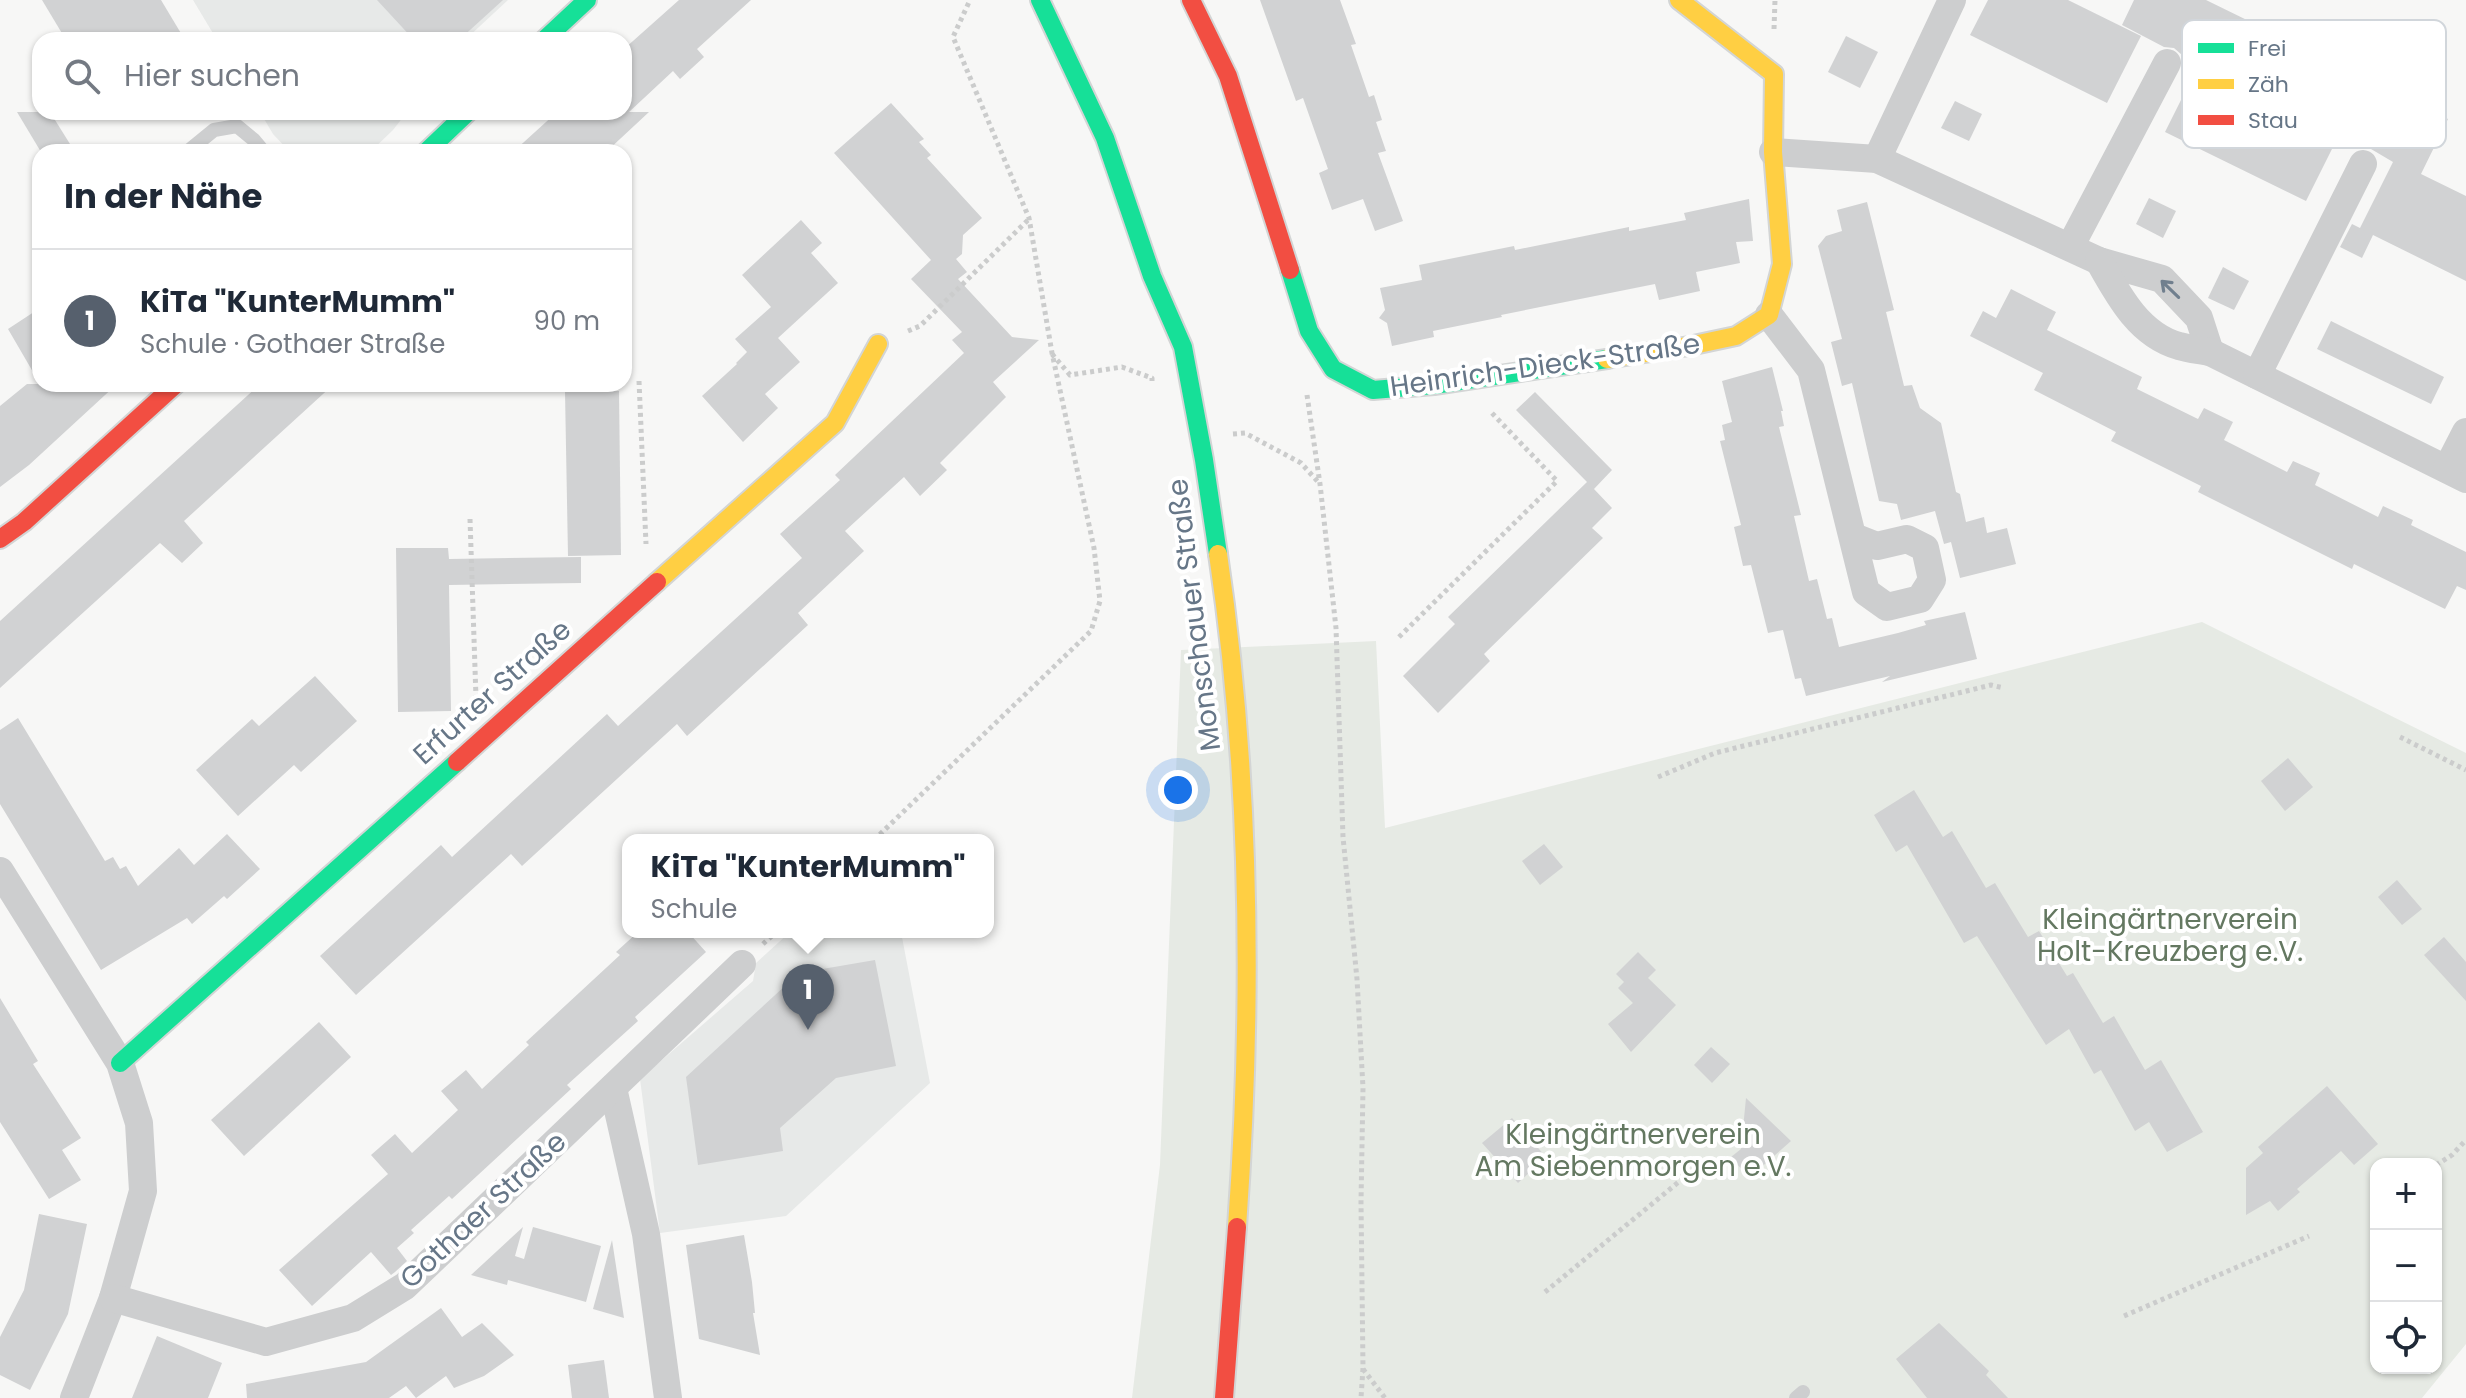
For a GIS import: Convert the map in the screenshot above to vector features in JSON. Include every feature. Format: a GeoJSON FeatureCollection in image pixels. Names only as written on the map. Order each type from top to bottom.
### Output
{"type":"FeatureCollection","features":[{"type":"Feature","properties":{"kind":"street"},"geometry":{"type":"LineString","coordinates":[[553,32],[587,0]]}},
{"type":"Feature","properties":{"kind":"street","name":"Monschauer Straße"},"geometry":{"type":"LineString","coordinates":[[1040,0],[1105,138],[1152,276],[1183,347],[1228,620],[1242,795],[1247,957],[1244,1127],[1224,1398]]}},
{"type":"Feature","properties":{"kind":"street","name":"Heinrich-Dieck-Straße"},"geometry":{"type":"LineString","coordinates":[[1191,0],[1228,76],[1309,331],[1333,369],[1373,390],[1460,380],[1736,336],[1769,315]]}},
{"type":"Feature","properties":{"kind":"street"},"geometry":{"type":"LineString","coordinates":[[1679,0],[1774,74],[1773,152],[1782,264],[1769,315],[1811,370],[1854,537]]}},
{"type":"Feature","properties":{"kind":"street"},"geometry":{"type":"LineString","coordinates":[[1877,159],[1952,0]]}},
{"type":"Feature","properties":{"kind":"street"},"geometry":{"type":"LineString","coordinates":[[2070,247],[2167,63]]}},
{"type":"Feature","properties":{"kind":"street"},"geometry":{"type":"LineString","coordinates":[[434,144],[460,120]]}},
{"type":"Feature","properties":{"kind":"street"},"geometry":{"type":"LineString","coordinates":[[1773,152],[1877,159],[2099,261],[2162,279],[2199,318],[2210,352]]}},
{"type":"Feature","properties":{"kind":"street"},"geometry":{"type":"LineString","coordinates":[[2257,375],[2363,164]]}},
{"type":"Feature","properties":{"kind":"street"},"geometry":{"type":"LineString","coordinates":[[2099,261],[2121,300],[2144,327],[2177,346],[2210,352],[2456,474],[2466,432]]}},
{"type":"Feature","properties":{"kind":"street","name":"Erfurter Straße"},"geometry":{"type":"LineString","coordinates":[[120,1063],[835,423],[878,344]]}},
{"type":"Feature","properties":{"kind":"street"},"geometry":{"type":"LineString","coordinates":[[0,539],[24,522],[162,392]]}},
{"type":"Feature","properties":{"kind":"street"},"geometry":{"type":"LineString","coordinates":[[0,871],[120,1063],[139,1123],[143,1191],[113,1298],[74,1398]]}},
{"type":"Feature","properties":{"kind":"street","name":"Gothaer Straße"},"geometry":{"type":"LineString","coordinates":[[113,1298],[266,1342],[353,1318],[405,1286],[742,964]]}},
{"type":"Feature","properties":{"kind":"street"},"geometry":{"type":"LineString","coordinates":[[613,1088],[646,1234],[668,1398]]}},
{"type":"Feature","properties":{"kind":"lane"},"geometry":{"type":"LineString","coordinates":[[197,144],[214,130],[237,126],[257,144]]}},
{"type":"Feature","properties":{"kind":"path"},"geometry":{"type":"LineString","coordinates":[[880,834],[1091,631],[1100,601],[1094,548],[1052,353],[1029,218],[953,37],[970,0]]}},
{"type":"Feature","properties":{"kind":"path"},"geometry":{"type":"LineString","coordinates":[[878,344],[920,326],[1029,218]]}},
{"type":"Feature","properties":{"kind":"path"},"geometry":{"type":"LineString","coordinates":[[1399,637],[1557,481],[1460,380]]}},
{"type":"Feature","properties":{"kind":"path"},"geometry":{"type":"LineString","coordinates":[[639,381],[648,591]]}},
{"type":"Feature","properties":{"kind":"path"},"geometry":{"type":"LineString","coordinates":[[1305,388],[1320,484],[1336,628],[1343,837],[1357,979],[1363,1088],[1361,1398]]}},
{"type":"Feature","properties":{"kind":"path"},"geometry":{"type":"LineString","coordinates":[[470,519],[477,744]]}},
{"type":"Feature","properties":{"kind":"path"},"geometry":{"type":"LineString","coordinates":[[1658,777],[1715,753],[1991,685],[2004,688]]}},
{"type":"Feature","properties":{"kind":"path"},"geometry":{"type":"LineString","coordinates":[[2400,737],[2466,770]]}},
{"type":"Feature","properties":{"kind":"path"},"geometry":{"type":"LineString","coordinates":[[2442,1161],[2466,1140]]}},
{"type":"Feature","properties":{"kind":"path"},"geometry":{"type":"LineString","coordinates":[[1545,1292],[1692,1171]]}},
{"type":"Feature","properties":{"kind":"path"},"geometry":{"type":"LineString","coordinates":[[2124,1316],[2309,1236]]}},
{"type":"Feature","properties":{"kind":"path"},"geometry":{"type":"LineString","coordinates":[[1363,1368],[1385,1398]]}},
{"type":"Feature","properties":{"kind":"shaded area"},"geometry":{"type":"Polygon","coordinates":[[[193,0],[508,0],[474,32],[212,32],[193,0]]]}},
{"type":"Feature","properties":{"kind":"shaded area"},"geometry":{"type":"Polygon","coordinates":[[[265,120],[401,120],[378,144],[282,144],[265,120]]]}},
{"type":"Feature","properties":{"kind":"shaded area"},"geometry":{"type":"Polygon","coordinates":[[[783,938],[902,938],[930,1083],[786,1216],[660,1233],[640,1079],[753,981],[756,963],[783,938]]]}},
{"type":"Feature","properties":{"kind":"green space"},"geometry":{"type":"Polygon","coordinates":[[[2202,622],[2466,753],[2466,1344],[2442,1373],[2442,1158],[2370,1158],[2370,1374],[2442,1374],[2422,1398],[1132,1398],[1160,1165],[1181,650],[1376,641],[1385,828],[2202,622]]]}},
{"type":"Feature","properties":{"kind":"building"},"geometry":{"type":"Polygon","coordinates":[[[42,0],[161,0],[180,32],[61,32],[42,0]]]}},
{"type":"Feature","properties":{"kind":"building"},"geometry":{"type":"Polygon","coordinates":[[[377,0],[503,0],[468,32],[407,32],[377,0]]]}},
{"type":"Feature","properties":{"kind":"building"},"geometry":{"type":"Polygon","coordinates":[[[679,0],[751,0],[697,49],[704,57],[680,79],[673,71],[632,109],[632,42],[679,0]]]}},
{"type":"Feature","properties":{"kind":"building"},"geometry":{"type":"Polygon","coordinates":[[[1260,0],[1340,0],[1356,44],[1351,45],[1369,97],[1374,95],[1382,120],[1376,122],[1386,151],[1378,153],[1403,221],[1375,231],[1363,199],[1332,210],[1319,173],[1328,169],[1303,98],[1296,101],[1260,0]]]}},
{"type":"Feature","properties":{"kind":"building"},"geometry":{"type":"Polygon","coordinates":[[[1988,0],[2068,0],[2141,36],[2107,103],[1970,35],[1988,0]]]}},
{"type":"Feature","properties":{"kind":"building"},"geometry":{"type":"Polygon","coordinates":[[[2134,0],[2206,0],[2247,20],[2182,20],[2182,55],[2174,48],[2164,47],[2122,25],[2134,0]]]}},
{"type":"Feature","properties":{"kind":"building"},"geometry":{"type":"Polygon","coordinates":[[[1846,36],[1878,52],[1860,88],[1828,72],[1846,36]]]}},
{"type":"Feature","properties":{"kind":"building"},"geometry":{"type":"Polygon","coordinates":[[[2182,98],[2182,140],[2165,132],[2182,98]]]}},
{"type":"Feature","properties":{"kind":"building"},"geometry":{"type":"Polygon","coordinates":[[[1955,101],[1982,114],[1969,141],[1941,128],[1955,101]]]}},
{"type":"Feature","properties":{"kind":"building"},"geometry":{"type":"Polygon","coordinates":[[[891,103],[924,139],[919,142],[931,155],[927,158],[982,218],[963,235],[962,254],[956,259],[967,272],[958,279],[1012,337],[1039,340],[993,382],[1006,397],[940,463],[947,470],[920,496],[904,477],[845,531],[864,551],[798,613],[808,625],[687,736],[677,724],[522,866],[511,854],[356,995],[320,956],[441,845],[452,857],[607,714],[618,726],[802,558],[780,534],[840,480],[835,475],[964,353],[952,340],[962,332],[911,279],[931,260],[834,153],[891,103]]]}},
{"type":"Feature","properties":{"kind":"building"},"geometry":{"type":"Polygon","coordinates":[[[17,112],[32,112],[32,120],[55,120],[70,144],[36,144],[17,112]]]}},
{"type":"Feature","properties":{"kind":"building"},"geometry":{"type":"Polygon","coordinates":[[[632,112],[649,112],[615,144],[522,144],[548,120],[632,120],[632,112]]]}},
{"type":"Feature","properties":{"kind":"building"},"geometry":{"type":"Polygon","coordinates":[[[2198,148],[2332,148],[2306,201],[2198,148]]]}},
{"type":"Feature","properties":{"kind":"building"},"geometry":{"type":"Polygon","coordinates":[[[2369,148],[2434,148],[2421,174],[2466,196],[2466,281],[2373,235],[2362,258],[2340,247],[2352,224],[2360,228],[2393,162],[2369,148]]]}},
{"type":"Feature","properties":{"kind":"building"},"geometry":{"type":"Polygon","coordinates":[[[2149,198],[2176,211],[2163,238],[2136,224],[2149,198]]]}},
{"type":"Feature","properties":{"kind":"building"},"geometry":{"type":"Polygon","coordinates":[[[1749,199],[1753,241],[1736,242],[1740,263],[1696,272],[1700,291],[1659,300],[1655,284],[1433,331],[1434,337],[1392,346],[1387,323],[1379,318],[1385,310],[1380,288],[1422,280],[1419,265],[1514,246],[1515,250],[1629,227],[1629,231],[1686,220],[1684,213],[1749,199]]]}},
{"type":"Feature","properties":{"kind":"building"},"geometry":{"type":"Polygon","coordinates":[[[1867,202],[1894,310],[1886,312],[1904,386],[1912,385],[1920,408],[1941,423],[1966,522],[1984,517],[1987,533],[2007,528],[2016,564],[1960,578],[1951,542],[1944,544],[1935,511],[1901,520],[1897,504],[1879,501],[1852,383],[1842,386],[1831,342],[1842,339],[1818,246],[1826,236],[1842,231],[1837,210],[1867,202]]]}},
{"type":"Feature","properties":{"kind":"building"},"geometry":{"type":"Polygon","coordinates":[[[801,220],[822,243],[811,253],[838,283],[778,338],[800,362],[765,394],[778,408],[743,442],[702,396],[747,352],[735,339],[771,307],[742,275],[801,220]]]}},
{"type":"Feature","properties":{"kind":"building"},"geometry":{"type":"Polygon","coordinates":[[[2223,267],[2249,281],[2234,310],[2208,298],[2223,267]]]}},
{"type":"Feature","properties":{"kind":"building"},"geometry":{"type":"Polygon","coordinates":[[[2011,289],[2056,312],[2047,330],[2142,377],[2137,389],[2198,419],[2204,408],[2233,422],[2224,440],[2287,472],[2293,461],[2320,473],[2315,485],[2378,517],[2383,506],[2413,520],[2411,525],[2466,552],[2466,590],[2457,586],[2445,609],[2354,564],[2352,569],[2198,492],[2201,486],[2111,441],[2116,432],[2034,390],[2043,373],[1970,336],[1983,311],[1996,318],[2011,289]]]}},
{"type":"Feature","properties":{"kind":"building"},"geometry":{"type":"Polygon","coordinates":[[[32,313],[32,370],[8,329],[32,313]]]}},
{"type":"Feature","properties":{"kind":"building"},"geometry":{"type":"Polygon","coordinates":[[[2331,321],[2444,377],[2431,404],[2317,349],[2331,321]]]}},
{"type":"Feature","properties":{"kind":"building"},"geometry":{"type":"Polygon","coordinates":[[[1772,367],[1783,411],[1784,426],[1779,427],[1801,515],[1794,516],[1809,581],[1817,579],[1827,619],[1832,618],[1839,647],[1965,612],[1977,659],[1806,696],[1801,678],[1795,679],[1783,630],[1768,633],[1751,565],[1743,566],[1734,527],[1741,525],[1720,441],[1725,440],[1722,425],[1732,422],[1722,381],[1772,367]]]}},
{"type":"Feature","properties":{"kind":"building"},"geometry":{"type":"Polygon","coordinates":[[[27,384],[32,384],[32,392],[108,392],[29,465],[0,487],[0,406],[27,384]]]}},
{"type":"Feature","properties":{"kind":"building"},"geometry":{"type":"Polygon","coordinates":[[[251,392],[325,392],[184,521],[203,543],[182,563],[160,543],[0,688],[0,621],[251,392]]]}},
{"type":"Feature","properties":{"kind":"building"},"geometry":{"type":"Polygon","coordinates":[[[565,392],[619,392],[621,555],[568,556],[565,392]]]}},
{"type":"Feature","properties":{"kind":"building"},"geometry":{"type":"Polygon","coordinates":[[[1535,392],[1612,470],[1594,489],[1612,508],[1592,528],[1603,538],[1484,654],[1490,661],[1438,713],[1403,676],[1455,624],[1448,617],[1587,482],[1516,410],[1535,392]]]}},
{"type":"Feature","properties":{"kind":"building"},"geometry":{"type":"Polygon","coordinates":[[[396,548],[448,548],[449,559],[581,557],[581,583],[449,585],[451,711],[398,712],[396,548]]]}},
{"type":"Feature","properties":{"kind":"building"},"geometry":{"type":"Polygon","coordinates":[[[315,676],[357,721],[301,772],[294,765],[238,816],[196,770],[252,719],[259,726],[315,676]]]}},
{"type":"Feature","properties":{"kind":"building"},"geometry":{"type":"Polygon","coordinates":[[[18,718],[105,861],[113,857],[120,869],[126,866],[138,886],[179,848],[194,865],[227,834],[260,869],[227,899],[224,896],[192,924],[187,918],[101,970],[0,804],[0,730],[18,718]]]}},
{"type":"Feature","properties":{"kind":"building"},"geometry":{"type":"Polygon","coordinates":[[[2288,758],[2313,787],[2285,811],[2261,781],[2288,758]]]}},
{"type":"Feature","properties":{"kind":"building"},"geometry":{"type":"Polygon","coordinates":[[[1914,790],[1943,837],[1952,831],[1986,888],[1995,883],[2028,937],[2039,931],[2067,976],[2073,973],[2103,1023],[2114,1016],[2145,1070],[2161,1060],[2203,1132],[2167,1152],[2149,1122],[2135,1131],[2101,1070],[2094,1074],[2069,1029],[2046,1045],[1977,936],[1964,943],[1907,845],[1896,852],[1874,815],[1914,790]]]}},
{"type":"Feature","properties":{"kind":"building"},"geometry":{"type":"Polygon","coordinates":[[[1544,844],[1563,867],[1540,885],[1522,861],[1544,844]]]}},
{"type":"Feature","properties":{"kind":"building"},"geometry":{"type":"Polygon","coordinates":[[[2397,880],[2422,909],[2402,925],[2378,897],[2397,880]]]}},
{"type":"Feature","properties":{"kind":"building"},"geometry":{"type":"Polygon","coordinates":[[[2444,937],[2466,962],[2466,1001],[2424,955],[2444,937]]]}},
{"type":"Feature","properties":{"kind":"building"},"geometry":{"type":"Polygon","coordinates":[[[631,938],[693,938],[706,952],[635,1017],[638,1021],[567,1085],[571,1089],[452,1199],[449,1196],[411,1230],[414,1233],[397,1248],[407,1261],[395,1272],[391,1275],[371,1252],[312,1306],[279,1270],[388,1174],[371,1155],[395,1134],[412,1153],[458,1110],[441,1091],[466,1070],[482,1089],[529,1045],[526,1042],[620,955],[616,952],[631,938]]]}},
{"type":"Feature","properties":{"kind":"building"},"geometry":{"type":"Polygon","coordinates":[[[1638,952],[1656,970],[1648,978],[1676,1005],[1631,1052],[1608,1024],[1633,1003],[1618,988],[1624,982],[1616,974],[1638,952]]]}},
{"type":"Feature","properties":{"kind":"building"},"geometry":{"type":"Polygon","coordinates":[[[875,960],[896,1066],[836,1078],[780,1128],[783,1151],[698,1165],[686,1077],[799,973],[875,960]]]}},
{"type":"Feature","properties":{"kind":"building"},"geometry":{"type":"Polygon","coordinates":[[[0,998],[38,1061],[33,1064],[81,1138],[62,1150],[81,1180],[49,1199],[0,1122],[0,998]]]}},
{"type":"Feature","properties":{"kind":"building"},"geometry":{"type":"Polygon","coordinates":[[[319,1022],[351,1057],[244,1156],[211,1120],[319,1022]]]}},
{"type":"Feature","properties":{"kind":"building"},"geometry":{"type":"Polygon","coordinates":[[[1711,1047],[1730,1064],[1712,1083],[1694,1065],[1711,1047]]]}},
{"type":"Feature","properties":{"kind":"building"},"geometry":{"type":"Polygon","coordinates":[[[2327,1086],[2378,1144],[2354,1165],[2341,1151],[2297,1189],[2300,1192],[2278,1211],[2270,1201],[2246,1215],[2246,1168],[2263,1153],[2258,1147],[2327,1086]]]}},
{"type":"Feature","properties":{"kind":"building"},"geometry":{"type":"Polygon","coordinates":[[[1746,1098],[1791,1141],[1749,1178],[1731,1157],[1741,1149],[1746,1098]]]}},
{"type":"Feature","properties":{"kind":"building"},"geometry":{"type":"Polygon","coordinates":[[[1512,1118],[1546,1157],[1518,1183],[1482,1143],[1512,1118]]]}},
{"type":"Feature","properties":{"kind":"building"},"geometry":{"type":"Polygon","coordinates":[[[39,1214],[87,1224],[68,1314],[30,1390],[0,1375],[0,1337],[24,1290],[39,1214]]]}},
{"type":"Feature","properties":{"kind":"building"},"geometry":{"type":"Polygon","coordinates":[[[523,1227],[515,1256],[524,1259],[533,1227],[601,1246],[586,1302],[508,1280],[507,1285],[471,1275],[523,1227]]]}},
{"type":"Feature","properties":{"kind":"building"},"geometry":{"type":"Polygon","coordinates":[[[744,1235],[760,1355],[699,1339],[686,1245],[744,1235]]]}},
{"type":"Feature","properties":{"kind":"building"},"geometry":{"type":"Polygon","coordinates":[[[612,1240],[624,1318],[593,1309],[612,1240]]]}},
{"type":"Feature","properties":{"kind":"building"},"geometry":{"type":"Polygon","coordinates":[[[441,1308],[462,1337],[482,1323],[514,1355],[484,1376],[454,1388],[446,1376],[416,1398],[406,1386],[389,1398],[247,1398],[246,1384],[366,1362],[441,1308]]]}},
{"type":"Feature","properties":{"kind":"building"},"geometry":{"type":"Polygon","coordinates":[[[1939,1323],[1989,1371],[1986,1375],[2008,1398],[1927,1398],[1896,1359],[1939,1323]]]}},
{"type":"Feature","properties":{"kind":"building"},"geometry":{"type":"Polygon","coordinates":[[[157,1336],[222,1363],[208,1398],[132,1398],[157,1336]]]}},
{"type":"Feature","properties":{"kind":"building"},"geometry":{"type":"Polygon","coordinates":[[[604,1360],[609,1398],[572,1398],[568,1365],[604,1360]]]}},
{"type":"Feature","properties":{"kind":"traffic: fast"},"geometry":{"type":"LineString","coordinates":[[553,32],[587,0]]}},
{"type":"Feature","properties":{"kind":"traffic: fast"},"geometry":{"type":"LineString","coordinates":[[1040,0],[1105,138],[1152,276],[1183,347],[1218,554]]}},
{"type":"Feature","properties":{"kind":"traffic: fast"},"geometry":{"type":"LineString","coordinates":[[434,144],[460,120]]}},
{"type":"Feature","properties":{"kind":"traffic: fast"},"geometry":{"type":"LineString","coordinates":[[1290,270],[1309,331],[1333,369],[1373,390],[1434,385],[1607,359]]}},
{"type":"Feature","properties":{"kind":"traffic: fast"},"geometry":{"type":"LineString","coordinates":[[120,1063],[457,762]]}},
{"type":"Feature","properties":{"kind":"traffic: slow"},"geometry":{"type":"LineString","coordinates":[[1607,359],[1736,336],[1769,315],[1782,264],[1773,152],[1774,74],[1679,0]]}},
{"type":"Feature","properties":{"kind":"traffic: slow"},"geometry":{"type":"LineString","coordinates":[[657,582],[835,423],[878,344]]}},
{"type":"Feature","properties":{"kind":"traffic: slow"},"geometry":{"type":"LineString","coordinates":[[1218,554],[1237,721],[1246,890],[1245,1059],[1237,1227]]}},
{"type":"Feature","properties":{"kind":"traffic: jam"},"geometry":{"type":"LineString","coordinates":[[1191,0],[1228,76],[1290,270]]}},
{"type":"Feature","properties":{"kind":"traffic: jam"},"geometry":{"type":"LineString","coordinates":[[0,539],[24,522],[167,392]]}},
{"type":"Feature","properties":{"kind":"traffic: jam"},"geometry":{"type":"LineString","coordinates":[[457,762],[657,582]]}},
{"type":"Feature","properties":{"kind":"traffic: jam"},"geometry":{"type":"LineString","coordinates":[[1224,1398],[1237,1227]]}},
{"type":"Feature","properties":{"kind":"place","name":"KiTa \"KunterMumm\""},"geometry":{"type":"Point","coordinates":[808,1030]}},
{"type":"Feature","properties":{"kind":"park label","name":"Kleingärtnerverein Holt-Kreuzberg e.V."},"geometry":{"type":"Point","coordinates":[2170,935]}},
{"type":"Feature","properties":{"kind":"park label","name":"Kleingärtnerverein Am Siebenmorgen e.V."},"geometry":{"type":"Point","coordinates":[1633,1150]}}]}
